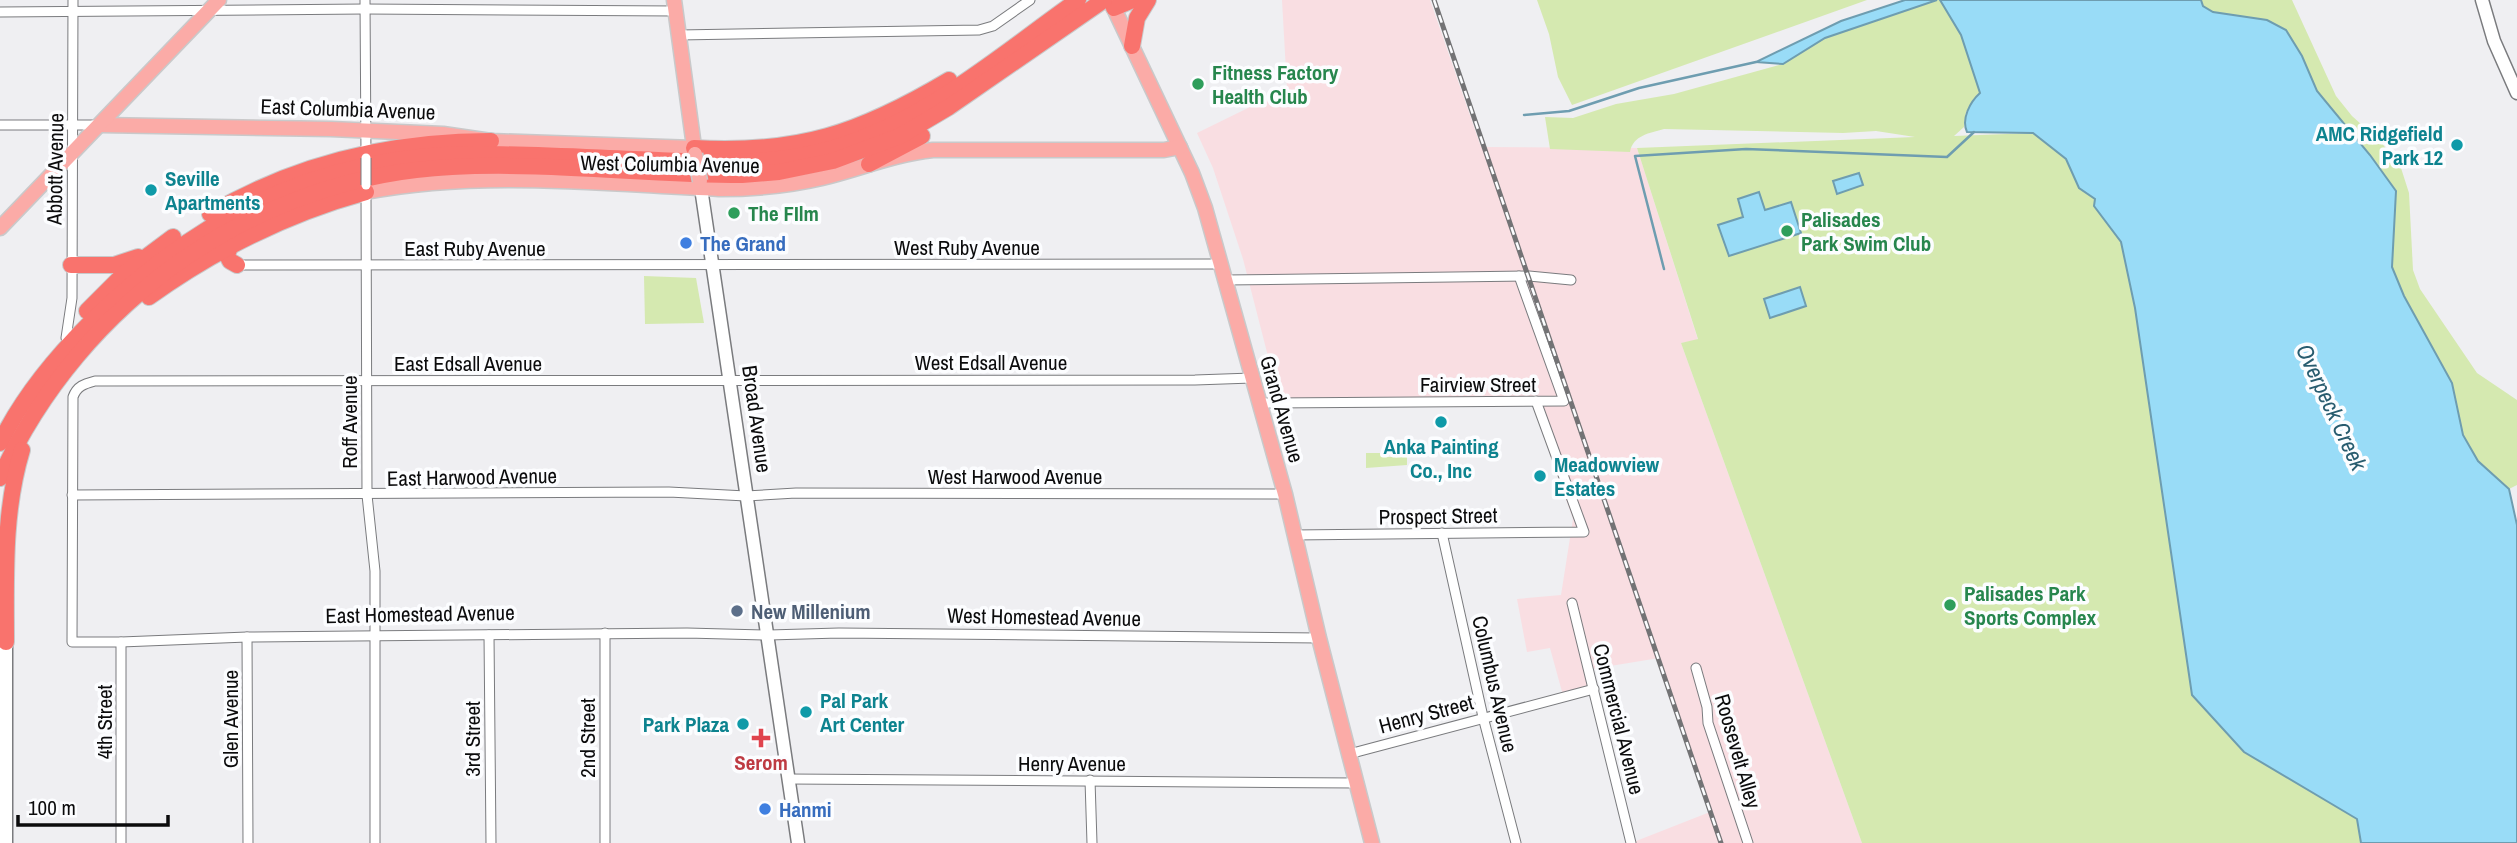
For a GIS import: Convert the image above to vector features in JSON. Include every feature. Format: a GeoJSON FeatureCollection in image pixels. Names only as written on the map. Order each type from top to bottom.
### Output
{"type":"FeatureCollection","features":[{"type":"Feature","properties":{"kind":"highway"},"geometry":{"type":"LineString","coordinates":[[64,344],[181,244],[245,208],[313,180],[384,162],[456,154],[729,162],[801,156],[853,142],[903,121],[1078,0]]}},
{"type":"Feature","properties":{"kind":"highway"},"geometry":{"type":"LineString","coordinates":[[0,478],[32,417],[60,377],[96,335],[136,295],[195,250],[258,215],[326,189],[397,173],[451,167],[761,174],[797,169],[851,156],[900,136],[934,117],[1106,3],[1133,0]]}},
{"type":"Feature","properties":{"kind":"highway"},"geometry":{"type":"LineString","coordinates":[[1132,46],[1137,18],[1148,0]]}},
{"type":"Feature","properties":{"kind":"highway"},"geometry":{"type":"LineString","coordinates":[[694,151],[766,149],[824,138],[890,113],[960,73],[1004,52]]}},
{"type":"Feature","properties":{"kind":"highway"},"geometry":{"type":"LineString","coordinates":[[869,164],[940,125],[1023,57]]}},
{"type":"Feature","properties":{"kind":"highway"},"geometry":{"type":"LineString","coordinates":[[2,439],[64,344],[117,281],[159,247],[213,212],[257,189],[314,166],[422,144],[491,141]]}},
{"type":"Feature","properties":{"kind":"highway"},"geometry":{"type":"LineString","coordinates":[[96,335],[164,286],[231,244],[303,212],[366,189]]}},
{"type":"Feature","properties":{"kind":"highway"},"geometry":{"type":"LineString","coordinates":[[231,244],[227,255],[230,261],[237,265]]}},
{"type":"Feature","properties":{"kind":"highway"},"geometry":{"type":"LineString","coordinates":[[71,265],[122,264],[159,247]]}},
{"type":"Feature","properties":{"kind":"highway"},"geometry":{"type":"LineString","coordinates":[[3,642],[9,504],[13,479],[32,417]]}},
{"type":"Feature","properties":{"kind":"main road"},"geometry":{"type":"LineString","coordinates":[[0,228],[219,0]]}},
{"type":"Feature","properties":{"kind":"main road"},"geometry":{"type":"LineString","coordinates":[[2482,0],[2497,47],[2517,93]]}},
{"type":"Feature","properties":{"kind":"main road","name":"Grand Avenue"},"geometry":{"type":"LineString","coordinates":[[1106,3],[1132,46],[1201,197],[1285,494],[1293,535],[1372,843]]}},
{"type":"Feature","properties":{"kind":"main road","name":"Broad Avenue"},"geometry":{"type":"LineString","coordinates":[[675,6],[694,151],[769,635],[797,843]]}},
{"type":"Feature","properties":{"kind":"main road","name":"East Columbia Avenue"},"geometry":{"type":"LineString","coordinates":[[101,125],[331,129],[443,134],[491,141],[694,151]]}},
{"type":"Feature","properties":{"kind":"main road","name":"West Columbia Avenue"},"geometry":{"type":"LineString","coordinates":[[366,189],[471,180],[700,184],[743,188],[822,178],[914,153],[942,150],[1180,148]]}},
{"type":"Feature","properties":{"kind":"main road"},"geometry":{"type":"LineString","coordinates":[[3,642],[6,843]]}},
{"type":"Feature","properties":{"kind":"street","name":"Abbott Avenue"},"geometry":{"type":"LineString","coordinates":[[64,344],[72,298],[73,0]]}},
{"type":"Feature","properties":{"kind":"street"},"geometry":{"type":"LineString","coordinates":[[679,35],[979,30],[996,24],[1030,0]]}},
{"type":"Feature","properties":{"kind":"street"},"geometry":{"type":"LineString","coordinates":[[0,12],[208,12],[365,5],[675,6]]}},
{"type":"Feature","properties":{"kind":"street","name":"Roff Avenue"},"geometry":{"type":"LineString","coordinates":[[365,5],[367,495],[375,571],[375,843]]}},
{"type":"Feature","properties":{"kind":"street","name":"East Columbia Avenue"},"geometry":{"type":"LineString","coordinates":[[0,125],[101,125]]}},
{"type":"Feature","properties":{"kind":"street","name":"West Ruby Avenue"},"geometry":{"type":"LineString","coordinates":[[713,266],[1221,264]]}},
{"type":"Feature","properties":{"kind":"street","name":"East Ruby Avenue"},"geometry":{"type":"LineString","coordinates":[[237,265],[713,266]]}},
{"type":"Feature","properties":{"kind":"street"},"geometry":{"type":"LineString","coordinates":[[1225,280],[1519,276],[1571,280]]}},
{"type":"Feature","properties":{"kind":"street","name":"Fairview Street"},"geometry":{"type":"LineString","coordinates":[[1260,403],[1563,401],[1519,276]]}},
{"type":"Feature","properties":{"kind":"street","name":"West Edsall Avenue"},"geometry":{"type":"LineString","coordinates":[[731,381],[1252,378]]}},
{"type":"Feature","properties":{"kind":"street","name":"East Edsall Avenue"},"geometry":{"type":"LineString","coordinates":[[72,495],[73,397],[79,387],[95,381],[731,381]]}},
{"type":"Feature","properties":{"kind":"street","name":"Prospect Street"},"geometry":{"type":"LineString","coordinates":[[1293,535],[1584,532],[1536,401]]}},
{"type":"Feature","properties":{"kind":"street","name":"East Harwood Avenue"},"geometry":{"type":"LineString","coordinates":[[72,495],[691,492],[746,496]]}},
{"type":"Feature","properties":{"kind":"street","name":"West Harwood Avenue"},"geometry":{"type":"LineString","coordinates":[[746,496],[796,493],[1285,494]]}},
{"type":"Feature","properties":{"kind":"street","name":"East Homestead Avenue"},"geometry":{"type":"LineString","coordinates":[[72,495],[72,642],[247,637],[687,633],[769,635]]}},
{"type":"Feature","properties":{"kind":"street","name":"Columbus Avenue"},"geometry":{"type":"LineString","coordinates":[[1442,533],[1483,717],[1516,843]]}},
{"type":"Feature","properties":{"kind":"street","name":"Commercial Avenue"},"geometry":{"type":"LineString","coordinates":[[1572,603],[1632,843]]}},
{"type":"Feature","properties":{"kind":"street","name":"West Homestead Avenue"},"geometry":{"type":"LineString","coordinates":[[769,635],[839,632],[1319,638]]}},
{"type":"Feature","properties":{"kind":"street","name":"2nd Street"},"geometry":{"type":"LineString","coordinates":[[605,634],[605,843]]}},
{"type":"Feature","properties":{"kind":"street","name":"3rd Street"},"geometry":{"type":"LineString","coordinates":[[489,635],[491,843]]}},
{"type":"Feature","properties":{"kind":"street","name":"Glen Avenue"},"geometry":{"type":"LineString","coordinates":[[247,637],[248,843]]}},
{"type":"Feature","properties":{"kind":"street","name":"4th Street"},"geometry":{"type":"LineString","coordinates":[[121,642],[121,843]]}},
{"type":"Feature","properties":{"kind":"street","name":"Roosevelt Alley"},"geometry":{"type":"LineString","coordinates":[[1696,668],[1707,707],[1708,723],[1748,843]]}},
{"type":"Feature","properties":{"kind":"street","name":"Henry Street"},"geometry":{"type":"LineString","coordinates":[[1349,754],[1594,689]]}},
{"type":"Feature","properties":{"kind":"street","name":"Henry Avenue"},"geometry":{"type":"LineString","coordinates":[[788,779],[1357,783]]}},
{"type":"Feature","properties":{"kind":"street"},"geometry":{"type":"LineString","coordinates":[[1090,780],[1092,843]]}},
{"type":"Feature","properties":{"kind":"shaded area"},"geometry":{"type":"Polygon","coordinates":[[[1282,0],[1430,0],[1481,147],[1637,148],[1698,340],[1681,343],[1862,843],[1631,843],[1710,812],[1659,658],[1586,670],[1591,691],[1564,699],[1550,648],[1527,652],[1517,599],[1561,595],[1573,519],[1531,401],[1407,397],[1279,399],[1243,259],[1213,168],[1197,133],[1287,89],[1282,0]]]}},
{"type":"Feature","properties":{"kind":"green space"},"geometry":{"type":"Polygon","coordinates":[[[1537,0],[1867,0],[1572,105],[1558,77],[1549,34],[1537,0]]]}},
{"type":"Feature","properties":{"kind":"green space"},"geometry":{"type":"Polygon","coordinates":[[[1940,0],[1961,35],[1980,93],[1966,112],[1964,127],[1954,136],[2033,133],[2066,159],[2079,188],[2095,199],[2094,206],[2121,242],[2244,752],[2357,819],[2361,843],[1862,843],[1681,343],[1698,339],[1637,148],[1915,137],[1876,131],[1843,133],[1664,129],[1638,138],[1630,152],[1550,149],[1545,117],[1573,118],[1616,104],[1674,94],[1783,64],[1825,38],[1940,0]]]}},
{"type":"Feature","properties":{"kind":"green space"},"geometry":{"type":"Polygon","coordinates":[[[2201,0],[2292,0],[2336,96],[2352,116],[2381,142],[2401,168],[2409,193],[2413,270],[2420,289],[2477,373],[2517,400],[2517,485],[2509,489],[2478,461],[2463,435],[2452,383],[2404,296],[2392,267],[2396,190],[2316,91],[2302,56],[2286,30],[2267,20],[2213,12],[2203,6],[2201,0]]]}},
{"type":"Feature","properties":{"kind":"green space"},"geometry":{"type":"Polygon","coordinates":[[[644,276],[696,278],[704,323],[645,324],[644,276]]]}},
{"type":"Feature","properties":{"kind":"green space"},"geometry":{"type":"Polygon","coordinates":[[[1387,438],[1388,457],[1407,457],[1407,465],[1366,468],[1366,453],[1386,453],[1387,457],[1387,438]]]}},
{"type":"Feature","properties":{"kind":"water"},"geometry":{"type":"Polygon","coordinates":[[[1905,0],[1937,0],[1825,38],[1783,64],[1756,62],[1841,21],[1905,0]]]}},
{"type":"Feature","properties":{"kind":"water","name":"Overpeck Creek"},"geometry":{"type":"Polygon","coordinates":[[[1940,0],[2201,0],[2203,6],[2213,12],[2267,20],[2286,30],[2302,56],[2317,91],[2396,191],[2392,267],[2404,296],[2452,383],[2463,435],[2478,461],[2509,489],[2517,525],[2517,843],[2361,843],[2357,819],[2244,752],[2192,695],[2135,308],[2121,242],[2094,206],[2095,199],[2079,188],[2066,159],[2033,133],[1967,132],[1965,122],[1968,111],[1980,93],[1961,35],[1940,0]]]}},
{"type":"Feature","properties":{"kind":"water"},"geometry":{"type":"Polygon","coordinates":[[[1859,173],[1863,185],[1837,194],[1833,181],[1859,173]]]}},
{"type":"Feature","properties":{"kind":"water"},"geometry":{"type":"Polygon","coordinates":[[[1759,192],[1765,210],[1791,202],[1801,233],[1729,256],[1718,225],[1743,217],[1738,199],[1759,192]]]}},
{"type":"Feature","properties":{"kind":"water"},"geometry":{"type":"Polygon","coordinates":[[[1800,287],[1806,306],[1770,318],[1764,299],[1800,287]]]}},
{"type":"Feature","properties":{"kind":"waterway"},"geometry":{"type":"LineString","coordinates":[[1524,115],[1569,111],[1639,88],[1756,62]]}},
{"type":"Feature","properties":{"kind":"waterway"},"geometry":{"type":"LineString","coordinates":[[1664,269],[1635,156],[1746,149],[1947,157],[1974,132]]}},
{"type":"Feature","properties":{"kind":"railway"},"geometry":{"type":"LineString","coordinates":[[1434,0],[1721,843]]}},
{"type":"Feature","properties":{"kind":"place","name":"Fitness Factory Health Club"},"geometry":{"type":"Point","coordinates":[1198,84]}},
{"type":"Feature","properties":{"kind":"place","name":"AMC Ridgefield Park 12"},"geometry":{"type":"Point","coordinates":[2457,145]}},
{"type":"Feature","properties":{"kind":"place","name":"Seville Apartments"},"geometry":{"type":"Point","coordinates":[151,190]}},
{"type":"Feature","properties":{"kind":"place","name":"The FIlm"},"geometry":{"type":"Point","coordinates":[734,213]}},
{"type":"Feature","properties":{"kind":"place","name":"Palisades Park Swim Club"},"geometry":{"type":"Point","coordinates":[1787,231]}},
{"type":"Feature","properties":{"kind":"place","name":"The Grand"},"geometry":{"type":"Point","coordinates":[686,243]}},
{"type":"Feature","properties":{"kind":"place","name":"Anka Painting Co., Inc"},"geometry":{"type":"Point","coordinates":[1441,422]}},
{"type":"Feature","properties":{"kind":"place","name":"Meadowview Estates"},"geometry":{"type":"Point","coordinates":[1540,476]}},
{"type":"Feature","properties":{"kind":"place","name":"Palisades Park Sports Complex"},"geometry":{"type":"Point","coordinates":[1950,605]}},
{"type":"Feature","properties":{"kind":"place","name":"New Millenium"},"geometry":{"type":"Point","coordinates":[737,611]}},
{"type":"Feature","properties":{"kind":"place","name":"Pal Park Art Center"},"geometry":{"type":"Point","coordinates":[806,712]}},
{"type":"Feature","properties":{"kind":"place","name":"Park Plaza"},"geometry":{"type":"Point","coordinates":[743,724]}},
{"type":"Feature","properties":{"kind":"place","name":"Serom"},"geometry":{"type":"Point","coordinates":[761,738]}},
{"type":"Feature","properties":{"kind":"place","name":"Hanmi"},"geometry":{"type":"Point","coordinates":[765,809]}}]}
